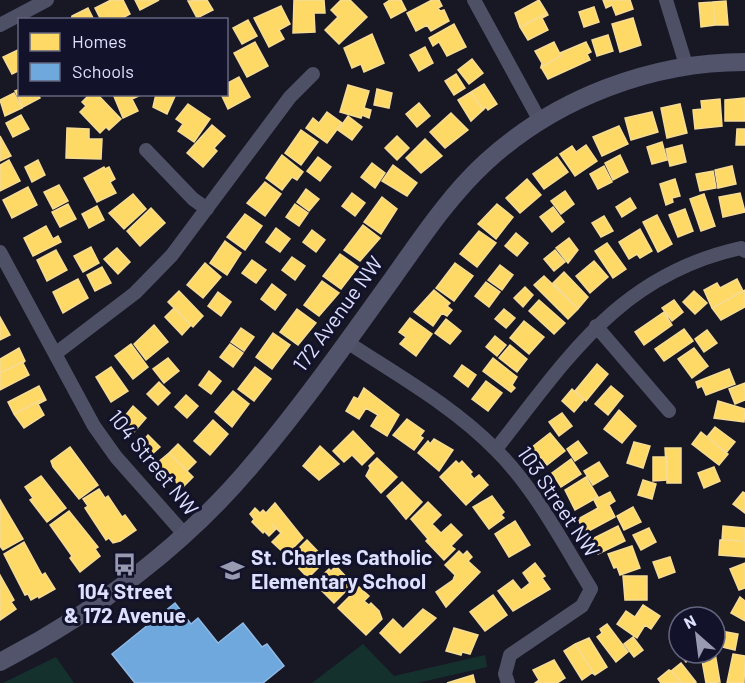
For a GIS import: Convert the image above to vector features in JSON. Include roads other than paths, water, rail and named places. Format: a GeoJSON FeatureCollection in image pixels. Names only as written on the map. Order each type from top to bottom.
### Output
{"type":"FeatureCollection","features":[{"type":"Feature","properties":{"kind":"street"},"geometry":{"type":"LineString","coordinates":[[0,25],[47,0]]}},
{"type":"Feature","properties":{"kind":"street"},"geometry":{"type":"LineString","coordinates":[[474,0],[540,121]]}},
{"type":"Feature","properties":{"kind":"street"},"geometry":{"type":"LineString","coordinates":[[666,0],[687,68]]}},
{"type":"Feature","properties":{"kind":"street","name":"172 Avenue NW"},"geometry":{"type":"LineString","coordinates":[[0,662],[86,612],[185,534],[255,462],[453,196],[486,161],[540,121],[604,89],[658,73],[745,62]]}},
{"type":"Feature","properties":{"kind":"street"},"geometry":{"type":"LineString","coordinates":[[55,354],[135,293],[172,255],[290,97],[313,74]]}},
{"type":"Feature","properties":{"kind":"street"},"geometry":{"type":"LineString","coordinates":[[146,150],[193,199],[207,209]]}},
{"type":"Feature","properties":{"kind":"street"},"geometry":{"type":"LineString","coordinates":[[496,449],[596,326],[627,300],[662,278],[721,252],[743,249]]}},
{"type":"Feature","properties":{"kind":"street","name":"104 Street NW"},"geometry":{"type":"LineString","coordinates":[[0,252],[103,439],[185,534]]}},
{"type":"Feature","properties":{"kind":"street"},"geometry":{"type":"LineString","coordinates":[[596,326],[669,411]]}},
{"type":"Feature","properties":{"kind":"street","name":"103 Street NW"},"geometry":{"type":"LineString","coordinates":[[346,342],[427,394],[496,449],[534,499],[591,589],[582,606],[510,655],[505,674],[508,683]]}},
{"type":"Feature","properties":{"kind":"place","name":"104 Street & 172 Avenue"},"geometry":{"type":"Point","coordinates":[125,564]}},
{"type":"Feature","properties":{"kind":"place","name":"St. Charles Catholic Elementary School"},"geometry":{"type":"Point","coordinates":[233,570]}}]}
